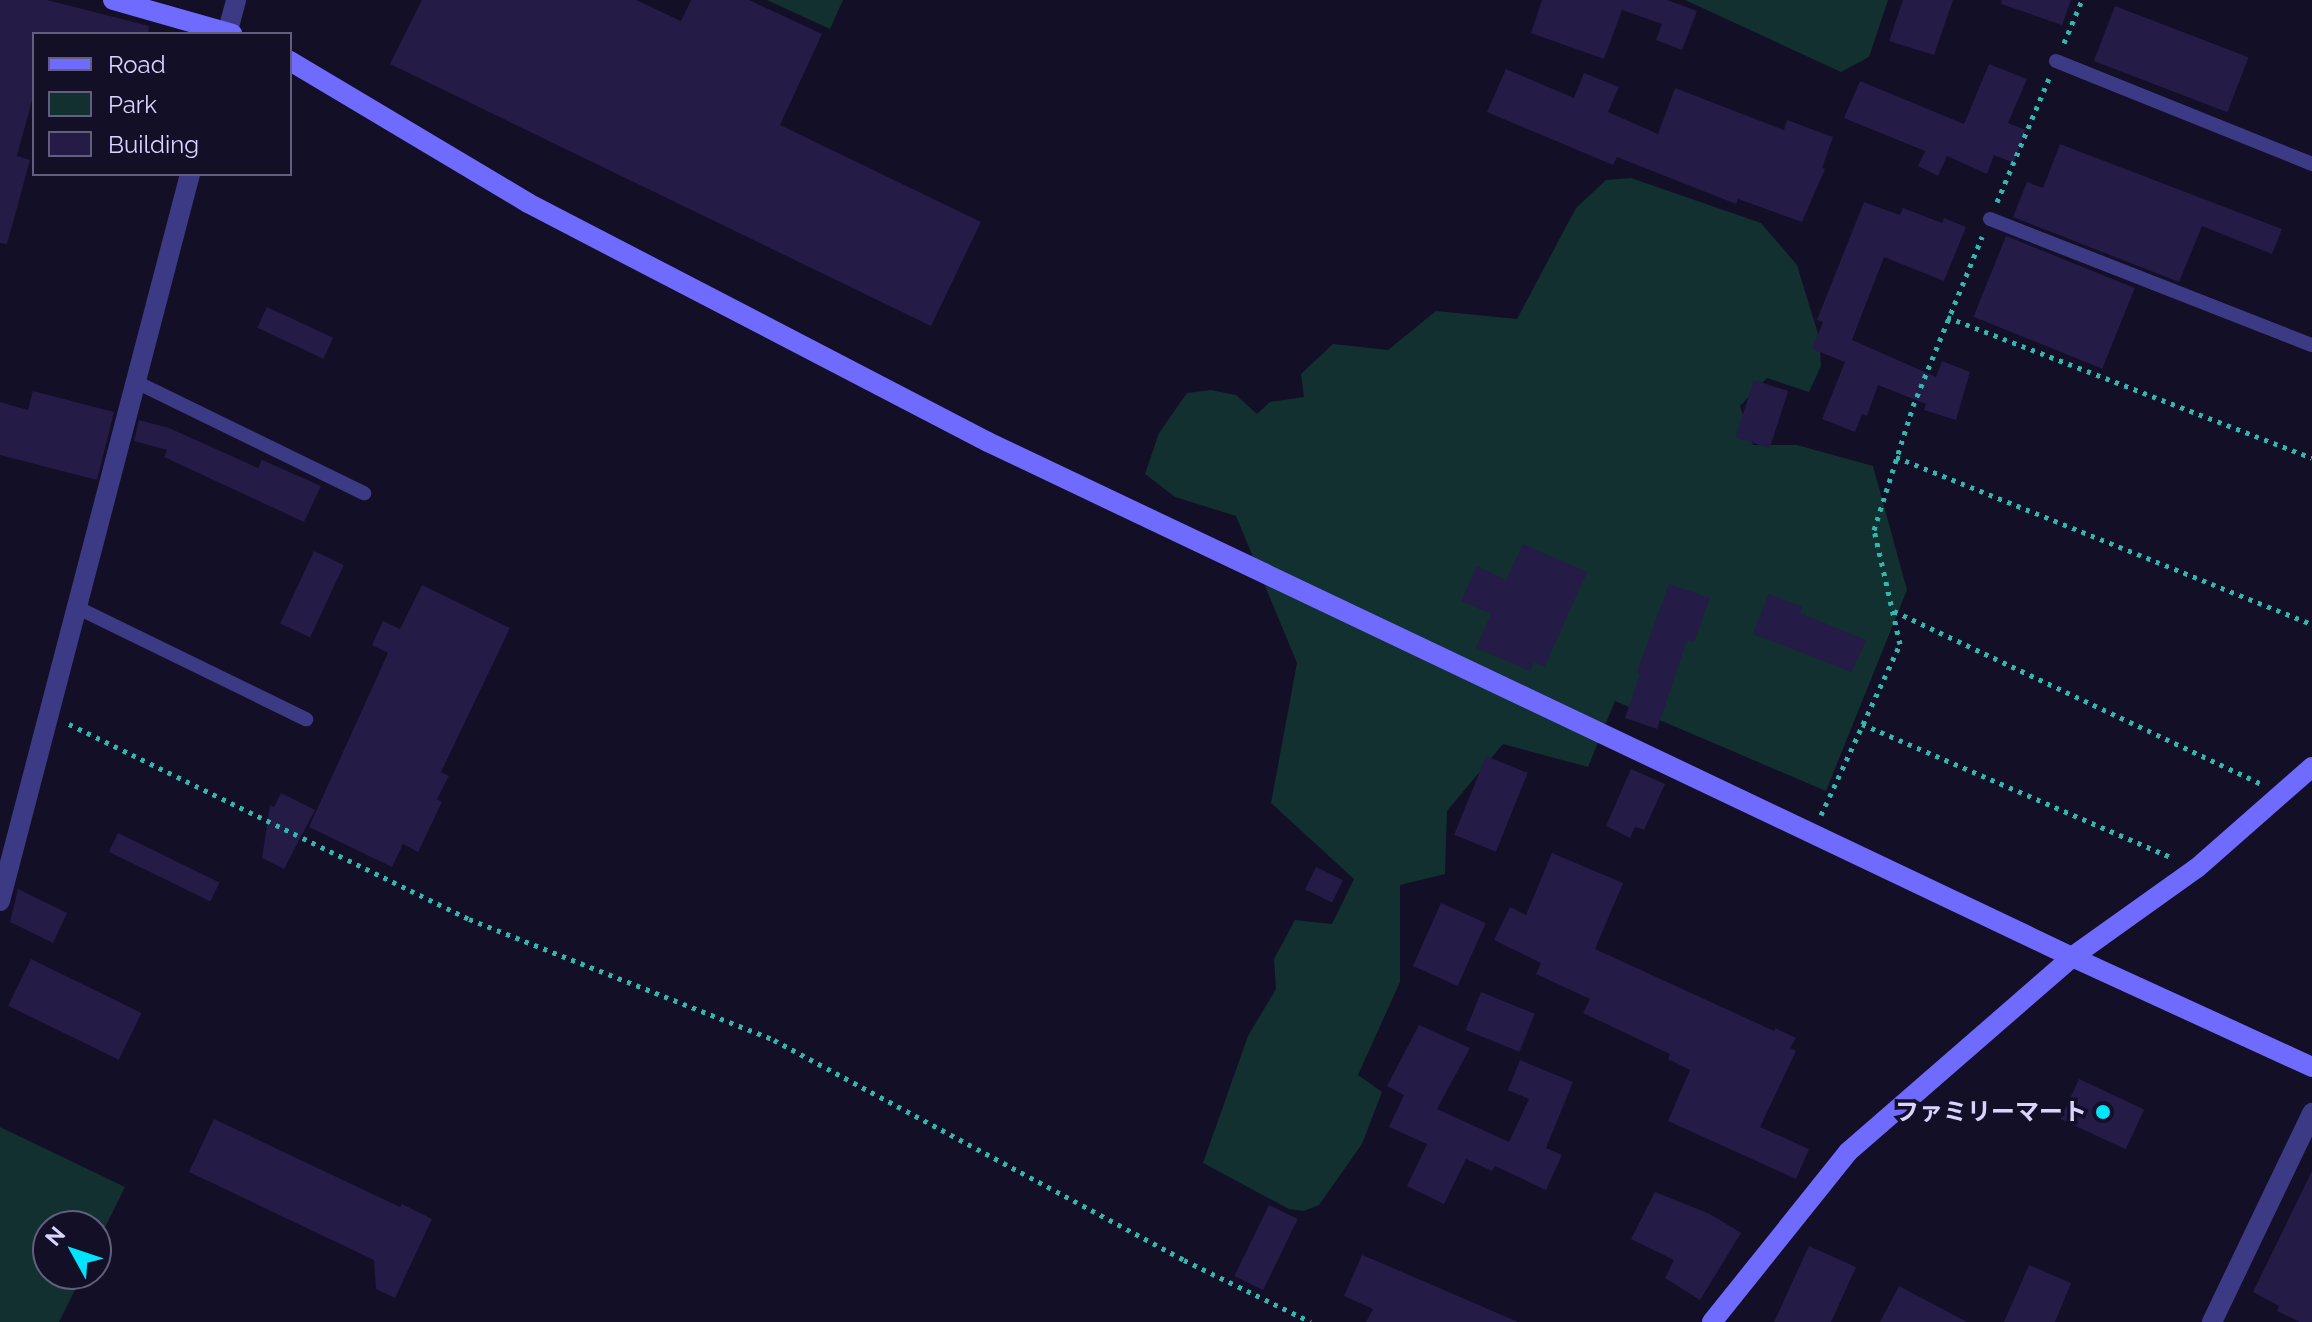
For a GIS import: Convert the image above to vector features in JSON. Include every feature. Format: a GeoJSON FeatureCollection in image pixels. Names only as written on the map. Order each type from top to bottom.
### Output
{"type":"FeatureCollection","features":[{"type":"Feature","properties":{"kind":"street"},"geometry":{"type":"LineString","coordinates":[[113,0],[225,32]]}},
{"type":"Feature","properties":{"kind":"street"},"geometry":{"type":"LineString","coordinates":[[229,32],[236,0]]}},
{"type":"Feature","properties":{"kind":"street"},"geometry":{"type":"LineString","coordinates":[[292,62],[528,203],[988,442],[2072,957],[2312,1067]]}},
{"type":"Feature","properties":{"kind":"street"},"geometry":{"type":"LineString","coordinates":[[0,901],[189,176]]}},
{"type":"Feature","properties":{"kind":"street"},"geometry":{"type":"LineString","coordinates":[[1712,1322],[1848,1152],[2072,957],[2197,868],[2312,767]]}},
{"type":"Feature","properties":{"kind":"street"},"geometry":{"type":"LineString","coordinates":[[2212,1322],[2312,1113]]}},
{"type":"Feature","properties":{"kind":"lane"},"geometry":{"type":"LineString","coordinates":[[2056,61],[2312,164]]}},
{"type":"Feature","properties":{"kind":"lane"},"geometry":{"type":"LineString","coordinates":[[1990,219],[2312,345]]}},
{"type":"Feature","properties":{"kind":"lane"},"geometry":{"type":"LineString","coordinates":[[136,382],[364,493]]}},
{"type":"Feature","properties":{"kind":"lane"},"geometry":{"type":"LineString","coordinates":[[78,608],[306,719]]}},
{"type":"Feature","properties":{"kind":"path"},"geometry":{"type":"LineString","coordinates":[[1947,317],[2312,458]]}},
{"type":"Feature","properties":{"kind":"path"},"geometry":{"type":"LineString","coordinates":[[1813,834],[1900,644],[1874,530],[1896,457],[2312,624]]}},
{"type":"Feature","properties":{"kind":"path"},"geometry":{"type":"LineString","coordinates":[[1893,611],[2281,793]]}},
{"type":"Feature","properties":{"kind":"path"},"geometry":{"type":"LineString","coordinates":[[51,715],[469,919],[774,1040],[1184,1260],[1311,1322]]}},
{"type":"Feature","properties":{"kind":"path"},"geometry":{"type":"LineString","coordinates":[[1862,724],[2197,868]]}},
{"type":"Feature","properties":{"kind":"green space"},"geometry":{"type":"Polygon","coordinates":[[[767,0],[843,0],[830,29],[767,0]]]}},
{"type":"Feature","properties":{"kind":"green space"},"geometry":{"type":"Polygon","coordinates":[[[1685,0],[1888,0],[1869,57],[1841,72],[1685,0]]]}},
{"type":"Feature","properties":{"kind":"green space"},"geometry":{"type":"Polygon","coordinates":[[[1631,178],[1761,223],[1797,265],[1819,337],[1821,366],[1809,392],[1767,378],[1740,406],[1753,445],[1797,445],[1873,466],[1907,590],[1826,791],[1615,701],[1588,767],[1503,744],[1447,811],[1445,874],[1400,885],[1400,982],[1358,1075],[1382,1092],[1362,1144],[1319,1205],[1304,1211],[1289,1209],[1203,1163],[1248,1036],[1276,989],[1274,959],[1295,920],[1332,924],[1354,879],[1271,803],[1297,663],[1236,516],[1175,497],[1145,474],[1159,433],[1187,393],[1211,390],[1236,395],[1257,414],[1270,402],[1304,397],[1301,374],[1333,344],[1388,350],[1436,311],[1517,319],[1576,208],[1606,180],[1631,178]]]}},
{"type":"Feature","properties":{"kind":"green space"},"geometry":{"type":"Polygon","coordinates":[[[0,1127],[125,1187],[112,1213],[112,1210],[32,1210],[32,1290],[75,1290],[59,1322],[0,1322],[0,1127]]]}},
{"type":"Feature","properties":{"kind":"building"},"geometry":{"type":"Polygon","coordinates":[[[0,0],[47,0],[149,26],[148,32],[32,32],[32,100],[17,156],[30,160],[7,244],[0,243],[0,0]]]}},
{"type":"Feature","properties":{"kind":"building"},"geometry":{"type":"Polygon","coordinates":[[[422,0],[636,0],[681,21],[691,0],[749,0],[822,34],[780,125],[981,222],[931,326],[390,64],[422,0]]]}},
{"type":"Feature","properties":{"kind":"building"},"geometry":{"type":"Polygon","coordinates":[[[1542,0],[1667,0],[1697,11],[1682,50],[1656,40],[1662,24],[1622,10],[1604,59],[1531,33],[1542,0]]]}},
{"type":"Feature","properties":{"kind":"building"},"geometry":{"type":"Polygon","coordinates":[[[1903,0],[1953,0],[1934,55],[1889,41],[1903,0]]]}},
{"type":"Feature","properties":{"kind":"building"},"geometry":{"type":"Polygon","coordinates":[[[2002,0],[2071,0],[2062,25],[2001,4],[2002,0]]]}},
{"type":"Feature","properties":{"kind":"building"},"geometry":{"type":"Polygon","coordinates":[[[2115,6],[2249,57],[2227,112],[2094,61],[2115,6]]]}},
{"type":"Feature","properties":{"kind":"building"},"geometry":{"type":"Polygon","coordinates":[[[1989,64],[2027,79],[2008,123],[2026,130],[2014,163],[1994,155],[1987,174],[1947,156],[1938,176],[1918,166],[1925,151],[1844,118],[1860,81],[1964,124],[1989,64]]]}},
{"type":"Feature","properties":{"kind":"building"},"geometry":{"type":"Polygon","coordinates":[[[1506,69],[1574,98],[1584,73],[1619,87],[1608,112],[1658,134],[1675,88],[1784,130],[1787,120],[1833,137],[1822,168],[1825,169],[1802,222],[1738,199],[1736,204],[1617,157],[1613,165],[1487,112],[1506,69]]]}},
{"type":"Feature","properties":{"kind":"building"},"geometry":{"type":"Polygon","coordinates":[[[2060,144],[2282,229],[2272,254],[2202,226],[2179,282],[2013,217],[2027,182],[2043,188],[2060,144]]]}},
{"type":"Feature","properties":{"kind":"building"},"geometry":{"type":"Polygon","coordinates":[[[1864,202],[1900,215],[1903,208],[1942,223],[1944,218],[1966,227],[1944,281],[1884,257],[1852,340],[1936,377],[1942,361],[1970,372],[1956,420],[1924,410],[1926,404],[1878,385],[1867,416],[1862,414],[1855,432],[1822,419],[1845,362],[1812,349],[1823,322],[1817,320],[1864,202]]]}},
{"type":"Feature","properties":{"kind":"building"},"geometry":{"type":"Polygon","coordinates":[[[2006,236],[2135,288],[2102,369],[1973,317],[2006,236]]]}},
{"type":"Feature","properties":{"kind":"building"},"geometry":{"type":"Polygon","coordinates":[[[267,307],[333,338],[323,359],[257,328],[267,307]]]}},
{"type":"Feature","properties":{"kind":"building"},"geometry":{"type":"Polygon","coordinates":[[[1754,380],[1788,391],[1770,448],[1735,437],[1754,380]]]}},
{"type":"Feature","properties":{"kind":"building"},"geometry":{"type":"Polygon","coordinates":[[[33,391],[114,412],[97,480],[0,455],[0,402],[28,410],[33,391]]]}},
{"type":"Feature","properties":{"kind":"building"},"geometry":{"type":"Polygon","coordinates":[[[139,420],[169,428],[258,468],[262,460],[321,486],[304,522],[164,457],[167,450],[134,441],[139,420]]]}},
{"type":"Feature","properties":{"kind":"building"},"geometry":{"type":"Polygon","coordinates":[[[1523,544],[1587,572],[1545,666],[1534,662],[1530,671],[1476,648],[1491,614],[1461,601],[1477,566],[1506,580],[1523,544]]]}},
{"type":"Feature","properties":{"kind":"building"},"geometry":{"type":"Polygon","coordinates":[[[314,551],[344,565],[310,637],[280,624],[314,551]]]}},
{"type":"Feature","properties":{"kind":"building"},"geometry":{"type":"Polygon","coordinates":[[[1669,584],[1710,598],[1694,642],[1687,640],[1657,729],[1625,718],[1640,674],[1637,672],[1669,584]]]}},
{"type":"Feature","properties":{"kind":"building"},"geometry":{"type":"Polygon","coordinates":[[[422,585],[510,628],[441,772],[449,776],[437,799],[442,802],[418,852],[403,844],[392,867],[309,827],[388,653],[372,645],[383,621],[400,629],[422,585]]]}},
{"type":"Feature","properties":{"kind":"building"},"geometry":{"type":"Polygon","coordinates":[[[1769,594],[1802,607],[1800,613],[1866,640],[1852,672],[1753,634],[1769,594]]]}},
{"type":"Feature","properties":{"kind":"building"},"geometry":{"type":"Polygon","coordinates":[[[1486,756],[1528,773],[1496,852],[1454,835],[1486,756]]]}},
{"type":"Feature","properties":{"kind":"building"},"geometry":{"type":"Polygon","coordinates":[[[1631,769],[1665,784],[1644,830],[1635,827],[1630,838],[1606,826],[1631,769]]]}},
{"type":"Feature","properties":{"kind":"building"},"geometry":{"type":"Polygon","coordinates":[[[281,793],[315,810],[284,869],[262,858],[270,805],[274,807],[281,793]]]}},
{"type":"Feature","properties":{"kind":"building"},"geometry":{"type":"Polygon","coordinates":[[[118,833],[220,883],[210,901],[109,852],[118,833]]]}},
{"type":"Feature","properties":{"kind":"building"},"geometry":{"type":"Polygon","coordinates":[[[1552,853],[1623,883],[1595,949],[1774,1031],[1775,1028],[1796,1038],[1790,1048],[1796,1051],[1760,1127],[1809,1149],[1796,1179],[1668,1121],[1690,1070],[1668,1059],[1670,1054],[1583,1013],[1590,999],[1536,974],[1541,963],[1494,940],[1510,907],[1526,915],[1552,853]]]}},
{"type":"Feature","properties":{"kind":"building"},"geometry":{"type":"Polygon","coordinates":[[[1316,867],[1343,880],[1332,903],[1305,889],[1316,867]]]}},
{"type":"Feature","properties":{"kind":"building"},"geometry":{"type":"Polygon","coordinates":[[[18,889],[67,913],[53,943],[10,922],[18,889]]]}},
{"type":"Feature","properties":{"kind":"building"},"geometry":{"type":"Polygon","coordinates":[[[1441,903],[1486,923],[1458,986],[1413,966],[1441,903]]]}},
{"type":"Feature","properties":{"kind":"building"},"geometry":{"type":"Polygon","coordinates":[[[31,959],[142,1013],[119,1060],[8,1006],[31,959]]]}},
{"type":"Feature","properties":{"kind":"building"},"geometry":{"type":"Polygon","coordinates":[[[1481,992],[1535,1014],[1519,1052],[1466,1030],[1481,992]]]}},
{"type":"Feature","properties":{"kind":"building"},"geometry":{"type":"Polygon","coordinates":[[[1419,1025],[1470,1048],[1437,1109],[1509,1142],[1529,1099],[1508,1090],[1520,1060],[1573,1082],[1546,1148],[1562,1155],[1546,1190],[1495,1166],[1492,1171],[1466,1159],[1444,1204],[1407,1186],[1427,1144],[1389,1127],[1404,1095],[1387,1086],[1419,1025]]]}},
{"type":"Feature","properties":{"kind":"building"},"geometry":{"type":"Polygon","coordinates":[[[2079,1079],[2144,1109],[2126,1149],[2060,1119],[2079,1079]]]}},
{"type":"Feature","properties":{"kind":"building"},"geometry":{"type":"Polygon","coordinates":[[[214,1119],[400,1207],[402,1204],[432,1219],[395,1298],[376,1289],[374,1260],[189,1172],[214,1119]]]}},
{"type":"Feature","properties":{"kind":"building"},"geometry":{"type":"Polygon","coordinates":[[[2312,1171],[2312,1322],[2300,1322],[2277,1311],[2279,1306],[2253,1292],[2312,1171]]]}},
{"type":"Feature","properties":{"kind":"building"},"geometry":{"type":"Polygon","coordinates":[[[1655,1192],[1710,1214],[1741,1233],[1700,1300],[1665,1278],[1674,1260],[1631,1239],[1655,1192]]]}},
{"type":"Feature","properties":{"kind":"building"},"geometry":{"type":"Polygon","coordinates":[[[1269,1205],[1298,1219],[1263,1290],[1234,1276],[1269,1205]]]}},
{"type":"Feature","properties":{"kind":"building"},"geometry":{"type":"Polygon","coordinates":[[[1809,1246],[1856,1267],[1831,1322],[1774,1322],[1809,1246]]]}},
{"type":"Feature","properties":{"kind":"building"},"geometry":{"type":"Polygon","coordinates":[[[1362,1255],[1518,1322],[1366,1322],[1373,1309],[1344,1296],[1362,1255]]]}},
{"type":"Feature","properties":{"kind":"building"},"geometry":{"type":"Polygon","coordinates":[[[2029,1265],[2071,1283],[2055,1322],[2004,1322],[2029,1265]]]}},
{"type":"Feature","properties":{"kind":"building"},"geometry":{"type":"Polygon","coordinates":[[[1899,1286],[1967,1322],[1880,1322],[1899,1286]]]}},
{"type":"Feature","properties":{"kind":"place","name":"ファミリーマート"},"geometry":{"type":"Point","coordinates":[2103,1112]}}]}
